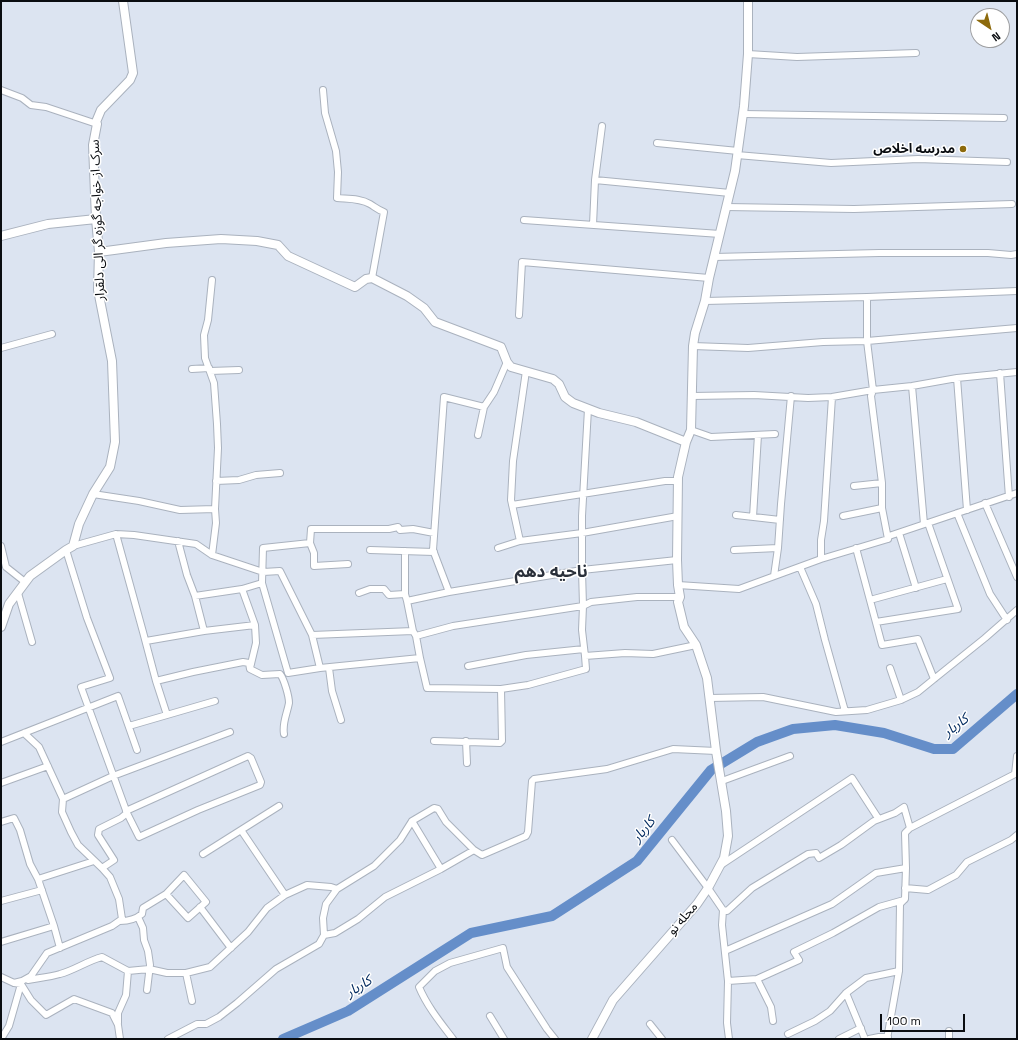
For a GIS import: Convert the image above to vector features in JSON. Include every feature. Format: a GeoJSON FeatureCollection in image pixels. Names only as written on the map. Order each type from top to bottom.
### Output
{"type":"FeatureCollection","features":[{"type":"Feature","properties":{"kind":"street","name":"سرک از خواجه گوزه گر الی دلقرار"},"geometry":{"type":"LineString","coordinates":[[69,548],[93,494],[110,467],[114,442],[112,361],[98,290],[99,252],[96,219],[94,145],[96,122],[101,110],[130,80],[132,73],[123,1]]}},
{"type":"Feature","properties":{"kind":"street"},"geometry":{"type":"LineString","coordinates":[[748,1],[748,54],[738,153],[705,301],[695,333],[693,346],[691,430],[711,437],[775,434]]}},
{"type":"Feature","properties":{"kind":"street"},"geometry":{"type":"LineString","coordinates":[[748,54],[797,57],[916,53]]}},
{"type":"Feature","properties":{"kind":"street"},"geometry":{"type":"LineString","coordinates":[[1,90],[22,98],[31,105],[46,107],[97,124]]}},
{"type":"Feature","properties":{"kind":"street"},"geometry":{"type":"LineString","coordinates":[[323,90],[325,113],[336,151],[338,172],[337,198],[358,200],[370,204],[378,210],[384,212],[372,278]]}},
{"type":"Feature","properties":{"kind":"street"},"geometry":{"type":"LineString","coordinates":[[743,114],[1004,118]]}},
{"type":"Feature","properties":{"kind":"street"},"geometry":{"type":"LineString","coordinates":[[593,224],[595,180],[602,126]]}},
{"type":"Feature","properties":{"kind":"street"},"geometry":{"type":"LineString","coordinates":[[657,143],[831,163],[918,159],[1006,162]]}},
{"type":"Feature","properties":{"kind":"street"},"geometry":{"type":"LineString","coordinates":[[595,180],[730,193]]}},
{"type":"Feature","properties":{"kind":"street"},"geometry":{"type":"LineString","coordinates":[[726,207],[854,209],[1012,204]]}},
{"type":"Feature","properties":{"kind":"street"},"geometry":{"type":"LineString","coordinates":[[1,236],[48,224],[96,219]]}},
{"type":"Feature","properties":{"kind":"street"},"geometry":{"type":"LineString","coordinates":[[524,220],[720,234]]}},
{"type":"Feature","properties":{"kind":"street"},"geometry":{"type":"LineString","coordinates":[[99,252],[221,239],[258,241],[278,245],[288,256],[355,287],[366,279],[372,278],[407,296],[424,308],[435,322],[501,347],[507,362],[511,367],[553,379],[559,384],[565,397],[573,403],[599,414],[636,422],[686,442]]}},
{"type":"Feature","properties":{"kind":"street"},"geometry":{"type":"LineString","coordinates":[[714,257],[879,253],[1017,254]]}},
{"type":"Feature","properties":{"kind":"street"},"geometry":{"type":"LineString","coordinates":[[519,315],[522,262],[709,278]]}},
{"type":"Feature","properties":{"kind":"street"},"geometry":{"type":"LineString","coordinates":[[212,280],[208,320],[204,336],[205,358],[214,384],[218,448],[214,509],[216,523],[212,555]]}},
{"type":"Feature","properties":{"kind":"street"},"geometry":{"type":"LineString","coordinates":[[705,301],[868,297],[1017,291]]}},
{"type":"Feature","properties":{"kind":"street"},"geometry":{"type":"LineString","coordinates":[[868,297],[867,341],[882,483],[882,508],[888,539]]}},
{"type":"Feature","properties":{"kind":"street"},"geometry":{"type":"LineString","coordinates":[[693,346],[748,348],[823,342],[867,341],[1017,328]]}},
{"type":"Feature","properties":{"kind":"street"},"geometry":{"type":"LineString","coordinates":[[1,348],[52,334]]}},
{"type":"Feature","properties":{"kind":"street"},"geometry":{"type":"LineString","coordinates":[[478,435],[484,407],[494,392],[507,362]]}},
{"type":"Feature","properties":{"kind":"street"},"geometry":{"type":"LineString","coordinates":[[192,369],[239,370]]}},
{"type":"Feature","properties":{"kind":"street"},"geometry":{"type":"LineString","coordinates":[[520,541],[511,500],[513,461],[526,371]]}},
{"type":"Feature","properties":{"kind":"street"},"geometry":{"type":"LineString","coordinates":[[692,396],[754,395],[808,398],[832,397],[957,378],[1017,372]]}},
{"type":"Feature","properties":{"kind":"street"},"geometry":{"type":"LineString","coordinates":[[1000,374],[1009,497]]}},
{"type":"Feature","properties":{"kind":"street"},"geometry":{"type":"LineString","coordinates":[[957,378],[967,510]]}},
{"type":"Feature","properties":{"kind":"street"},"geometry":{"type":"LineString","coordinates":[[876,622],[958,609],[926,523],[912,386]]}},
{"type":"Feature","properties":{"kind":"street"},"geometry":{"type":"LineString","coordinates":[[774,576],[778,548],[791,396]]}},
{"type":"Feature","properties":{"kind":"street"},"geometry":{"type":"LineString","coordinates":[[449,592],[433,550],[444,397],[484,407]]}},
{"type":"Feature","properties":{"kind":"street"},"geometry":{"type":"LineString","coordinates":[[821,559],[821,540],[824,521],[832,397]]}},
{"type":"Feature","properties":{"kind":"street"},"geometry":{"type":"LineString","coordinates":[[405,550],[406,597],[427,688],[500,689],[528,685],[586,670],[582,630],[582,533],[588,409]]}},
{"type":"Feature","properties":{"kind":"street","name":"محله نو"},"geometry":{"type":"LineString","coordinates":[[592,1039],[613,1000],[697,904],[708,888],[724,858],[728,836],[722,781],[716,752],[707,678],[696,645],[684,626],[678,602],[680,597],[677,560],[678,481],[686,442],[691,430]]}},
{"type":"Feature","properties":{"kind":"street"},"geometry":{"type":"LineString","coordinates":[[753,517],[758,435]]}},
{"type":"Feature","properties":{"kind":"street"},"geometry":{"type":"LineString","coordinates":[[216,481],[239,480],[256,475],[280,473]]}},
{"type":"Feature","properties":{"kind":"street"},"geometry":{"type":"LineString","coordinates":[[512,505],[665,481],[678,481]]}},
{"type":"Feature","properties":{"kind":"street"},"geometry":{"type":"LineString","coordinates":[[854,486],[882,483]]}},
{"type":"Feature","properties":{"kind":"street"},"geometry":{"type":"LineString","coordinates":[[678,585],[739,589],[821,559],[888,539],[889,536],[985,503],[1009,497],[1017,493]]}},
{"type":"Feature","properties":{"kind":"street"},"geometry":{"type":"LineString","coordinates":[[93,494],[139,501],[180,510],[214,509]]}},
{"type":"Feature","properties":{"kind":"street"},"geometry":{"type":"LineString","coordinates":[[985,503],[1017,577]]}},
{"type":"Feature","properties":{"kind":"street"},"geometry":{"type":"LineString","coordinates":[[843,516],[882,508]]}},
{"type":"Feature","properties":{"kind":"street"},"geometry":{"type":"LineString","coordinates":[[956,513],[990,594],[1007,620]]}},
{"type":"Feature","properties":{"kind":"street"},"geometry":{"type":"LineString","coordinates":[[736,515],[780,520]]}},
{"type":"Feature","properties":{"kind":"street"},"geometry":{"type":"LineString","coordinates":[[498,548],[520,541],[582,533],[678,516]]}},
{"type":"Feature","properties":{"kind":"street"},"geometry":{"type":"LineString","coordinates":[[348,564],[314,566],[314,553],[310,543],[311,529],[389,529],[398,527],[400,530],[413,529],[434,533]]}},
{"type":"Feature","properties":{"kind":"street"},"geometry":{"type":"LineString","coordinates":[[899,533],[916,588]]}},
{"type":"Feature","properties":{"kind":"street"},"geometry":{"type":"LineString","coordinates":[[116,534],[156,682],[167,715]]}},
{"type":"Feature","properties":{"kind":"street"},"geometry":{"type":"LineString","coordinates":[[1,627],[9,604],[30,576],[69,548],[116,534],[134,535],[196,544],[212,555],[263,572],[280,571],[312,635],[320,668]]}},
{"type":"Feature","properties":{"kind":"street"},"geometry":{"type":"LineString","coordinates":[[178,541],[187,575],[195,596],[204,632]]}},
{"type":"Feature","properties":{"kind":"street"},"geometry":{"type":"LineString","coordinates":[[310,543],[263,548],[262,583],[288,673],[320,668],[420,658]]}},
{"type":"Feature","properties":{"kind":"street"},"geometry":{"type":"LineString","coordinates":[[1,546],[6,567],[25,582]]}},
{"type":"Feature","properties":{"kind":"street"},"geometry":{"type":"LineString","coordinates":[[69,548],[87,618],[110,678],[81,687],[112,776],[126,812],[139,837],[198,810],[260,785],[261,782],[251,758],[248,756],[126,812],[121,818],[99,829],[98,835],[114,860],[102,868]]}},
{"type":"Feature","properties":{"kind":"street"},"geometry":{"type":"LineString","coordinates":[[734,550],[778,548]]}},
{"type":"Feature","properties":{"kind":"street"},"geometry":{"type":"LineString","coordinates":[[856,548],[882,646],[918,639],[934,679]]}},
{"type":"Feature","properties":{"kind":"street"},"geometry":{"type":"LineString","coordinates":[[370,550],[434,552]]}},
{"type":"Feature","properties":{"kind":"street"},"geometry":{"type":"LineString","coordinates":[[359,593],[370,589],[384,589],[388,595],[406,597],[449,592],[582,570],[677,560]]}},
{"type":"Feature","properties":{"kind":"street"},"geometry":{"type":"LineString","coordinates":[[800,567],[816,604],[845,711]]}},
{"type":"Feature","properties":{"kind":"street"},"geometry":{"type":"LineString","coordinates":[[870,600],[947,579]]}},
{"type":"Feature","properties":{"kind":"street"},"geometry":{"type":"LineString","coordinates":[[195,596],[242,589],[262,583]]}},
{"type":"Feature","properties":{"kind":"street"},"geometry":{"type":"LineString","coordinates":[[242,589],[255,625],[256,643],[250,669]]}},
{"type":"Feature","properties":{"kind":"street"},"geometry":{"type":"LineString","coordinates":[[18,593],[32,642]]}},
{"type":"Feature","properties":{"kind":"street"},"geometry":{"type":"LineString","coordinates":[[312,635],[414,633],[583,606],[591,602],[629,598],[680,597]]}},
{"type":"Feature","properties":{"kind":"street"},"geometry":{"type":"LineString","coordinates":[[709,698],[763,697],[836,712],[867,710],[901,700],[918,692],[1007,620],[1017,610]]}},
{"type":"Feature","properties":{"kind":"street"},"geometry":{"type":"LineString","coordinates":[[146,641],[255,625]]}},
{"type":"Feature","properties":{"kind":"street"},"geometry":{"type":"LineString","coordinates":[[585,656],[625,653],[653,654],[696,645]]}},
{"type":"Feature","properties":{"kind":"street"},"geometry":{"type":"LineString","coordinates":[[468,666],[584,648]]}},
{"type":"Feature","properties":{"kind":"street"},"geometry":{"type":"LineString","coordinates":[[156,682],[193,672],[243,662],[249,663],[250,669]]}},
{"type":"Feature","properties":{"kind":"street"},"geometry":{"type":"LineString","coordinates":[[329,668],[332,691],[341,720]]}},
{"type":"Feature","properties":{"kind":"street"},"geometry":{"type":"LineString","coordinates":[[890,668],[901,700]]}},
{"type":"Feature","properties":{"kind":"street"},"geometry":{"type":"LineString","coordinates":[[250,669],[262,675],[280,674],[285,680],[285,687],[289,701],[283,727],[284,734]]}},
{"type":"Feature","properties":{"kind":"street"},"geometry":{"type":"LineString","coordinates":[[434,741],[498,743],[502,741],[500,689]]}},
{"type":"Feature","properties":{"kind":"street"},"geometry":{"type":"LineString","coordinates":[[1,742],[118,696],[137,750]]}},
{"type":"Feature","properties":{"kind":"street"},"geometry":{"type":"LineString","coordinates":[[129,726],[215,701]]}},
{"type":"Feature","properties":{"kind":"street"},"geometry":{"type":"LineString","coordinates":[[63,799],[112,776],[230,732]]}},
{"type":"Feature","properties":{"kind":"street"},"geometry":{"type":"LineString","coordinates":[[24,734],[39,747],[63,799],[62,812],[78,844],[110,877],[119,899],[122,919],[120,921]]}},
{"type":"Feature","properties":{"kind":"street"},"geometry":{"type":"LineString","coordinates":[[466,741],[467,763]]}},
{"type":"Feature","properties":{"kind":"street"},"geometry":{"type":"LineString","coordinates":[[168,1039],[197,1024],[206,1024],[219,1017],[276,969],[319,944],[324,935],[322,918],[326,904],[337,890],[374,866],[400,840],[412,821],[434,808],[438,809],[446,822],[474,850],[482,855],[526,836],[528,832],[532,782],[534,779],[607,768],[673,748],[716,752]]}},
{"type":"Feature","properties":{"kind":"street"},"geometry":{"type":"LineString","coordinates":[[722,781],[790,756]]}},
{"type":"Feature","properties":{"kind":"street"},"geometry":{"type":"LineString","coordinates":[[869,1039],[878,1037],[888,1038],[899,971],[900,904],[905,899],[905,833],[910,828],[1015,774],[1017,756]]}},
{"type":"Feature","properties":{"kind":"street"},"geometry":{"type":"LineString","coordinates":[[1,783],[48,766]]}},
{"type":"Feature","properties":{"kind":"street"},"geometry":{"type":"LineString","coordinates":[[720,865],[852,778],[878,818]]}},
{"type":"Feature","properties":{"kind":"street"},"geometry":{"type":"LineString","coordinates":[[203,854],[279,806]]}},
{"type":"Feature","properties":{"kind":"street"},"geometry":{"type":"LineString","coordinates":[[723,910],[727,911],[752,888],[808,854],[816,854],[819,858],[841,845],[878,818],[895,813],[904,808],[906,819],[910,828]]}},
{"type":"Feature","properties":{"kind":"street"},"geometry":{"type":"LineString","coordinates":[[1,822],[14,818],[20,830],[30,864],[42,890],[60,948]]}},
{"type":"Feature","properties":{"kind":"street"},"geometry":{"type":"LineString","coordinates":[[412,821],[441,869]]}},
{"type":"Feature","properties":{"kind":"street"},"geometry":{"type":"LineString","coordinates":[[241,830],[285,894]]}},
{"type":"Feature","properties":{"kind":"street"},"geometry":{"type":"LineString","coordinates":[[905,888],[928,890],[956,875],[967,862],[1011,840],[1017,835]]}},
{"type":"Feature","properties":{"kind":"street"},"geometry":{"type":"LineString","coordinates":[[672,840],[723,910],[722,925],[728,981],[727,1023],[729,1039]]}},
{"type":"Feature","properties":{"kind":"street"},"geometry":{"type":"LineString","coordinates":[[324,935],[335,933],[358,919],[385,897],[441,869],[474,850]]}},
{"type":"Feature","properties":{"kind":"street"},"geometry":{"type":"LineString","coordinates":[[38,879],[94,861]]}},
{"type":"Feature","properties":{"kind":"street"},"geometry":{"type":"LineString","coordinates":[[725,951],[832,904],[876,873],[906,868]]}},
{"type":"Feature","properties":{"kind":"street"},"geometry":{"type":"LineString","coordinates":[[1,1039],[9,1026],[19,983],[31,976],[47,953],[112,926],[120,921],[126,921],[138,917],[142,914],[143,908],[166,894],[184,875],[206,902],[188,918],[166,894]]}},
{"type":"Feature","properties":{"kind":"street"},"geometry":{"type":"LineString","coordinates":[[1,977],[19,983],[60,974],[102,957],[128,971],[149,969],[167,973],[186,973],[210,967],[254,925],[267,908],[285,894],[307,885],[337,890]]}},
{"type":"Feature","properties":{"kind":"street"},"geometry":{"type":"LineString","coordinates":[[1,901],[42,890]]}},
{"type":"Feature","properties":{"kind":"street"},"geometry":{"type":"LineString","coordinates":[[728,981],[757,979],[799,960],[794,952],[833,933],[878,907],[905,899]]}},
{"type":"Feature","properties":{"kind":"street"},"geometry":{"type":"LineString","coordinates":[[200,907],[231,948]]}},
{"type":"Feature","properties":{"kind":"street"},"geometry":{"type":"LineString","coordinates":[[138,917],[143,928],[144,940],[148,951],[150,965],[147,990]]}},
{"type":"Feature","properties":{"kind":"street"},"geometry":{"type":"LineString","coordinates":[[1,942],[54,926]]}},
{"type":"Feature","properties":{"kind":"street"},"geometry":{"type":"LineString","coordinates":[[453,1039],[436,1017],[423,997],[419,987],[435,971],[450,963],[503,948],[506,967],[547,1029],[556,1039]]}},
{"type":"Feature","properties":{"kind":"street"},"geometry":{"type":"LineString","coordinates":[[120,1037],[118,1013],[126,995],[128,971]]}},
{"type":"Feature","properties":{"kind":"street"},"geometry":{"type":"LineString","coordinates":[[788,1034],[815,1021],[830,1011],[846,993],[866,978],[899,971]]}},
{"type":"Feature","properties":{"kind":"street"},"geometry":{"type":"LineString","coordinates":[[186,973],[192,1002]]}},
{"type":"Feature","properties":{"kind":"street"},"geometry":{"type":"LineString","coordinates":[[757,979],[770,1007],[773,1021]]}},
{"type":"Feature","properties":{"kind":"street"},"geometry":{"type":"LineString","coordinates":[[19,983],[30,1000],[46,1015],[74,998],[112,1013],[118,1025]]}},
{"type":"Feature","properties":{"kind":"street"},"geometry":{"type":"LineString","coordinates":[[846,993],[865,1039]]}},
{"type":"Feature","properties":{"kind":"street"},"geometry":{"type":"LineString","coordinates":[[490,1016],[504,1039]]}},
{"type":"Feature","properties":{"kind":"street"},"geometry":{"type":"LineString","coordinates":[[650,1024],[662,1039]]}},
{"type":"Feature","properties":{"kind":"street"},"geometry":{"type":"LineString","coordinates":[[839,1039],[861,1028]]}},
{"type":"Feature","properties":{"kind":"street"},"geometry":{"type":"LineString","coordinates":[[948,1039],[949,1031]]}},
{"type":"Feature","properties":{"kind":"waterway","name":"کاربار"},"geometry":{"type":"LineString","coordinates":[[283,1039],[348,1011],[471,933],[552,916],[637,861],[711,770],[757,742],[793,729],[835,725],[884,733],[934,749],[953,749],[1017,694]]}},
{"type":"Feature","properties":{"kind":"place","name":"مدرسه اخلاص"},"geometry":{"type":"Point","coordinates":[963,149]}},
{"type":"Feature","properties":{"kind":"district","name":"ناحیه دهم"},"geometry":{"type":"Point","coordinates":[551,572]}}]}
